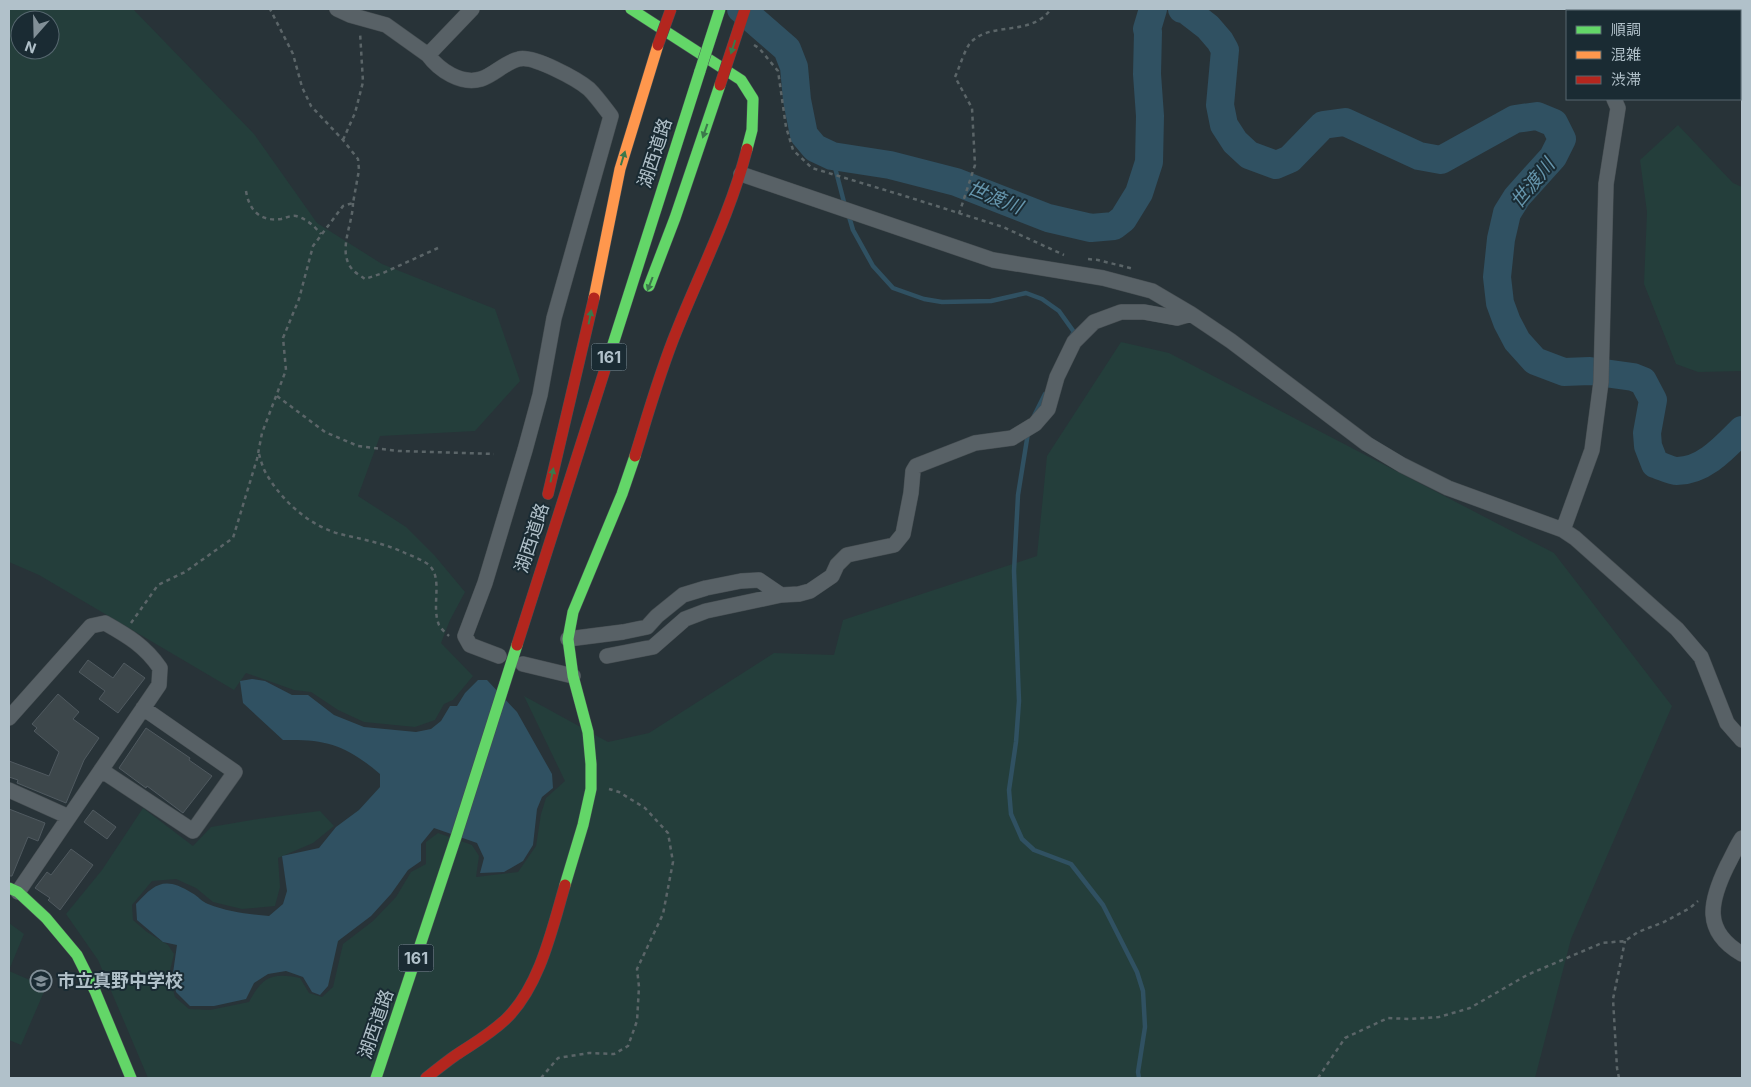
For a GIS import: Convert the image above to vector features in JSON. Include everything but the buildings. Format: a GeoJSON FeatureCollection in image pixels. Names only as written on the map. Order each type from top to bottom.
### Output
{"type":"FeatureCollection","features":[{"type":"Feature","properties":{"kind":"main road"},"geometry":{"type":"LineString","coordinates":[[426,1078],[458,1054],[484,1039],[507,1018],[525,993],[542,961],[592,789],[588,732],[573,676],[568,639],[573,612],[622,494],[676,330],[716,239],[741,174],[752,130],[753,99],[741,80],[632,9]]}},
{"type":"Feature","properties":{"kind":"main road"},"geometry":{"type":"LineString","coordinates":[[545,508],[587,331],[620,169],[671,9]]}},
{"type":"Feature","properties":{"kind":"main road","name":"湖西道路"},"geometry":{"type":"LineString","coordinates":[[376,1078],[456,837],[720,9]]}},
{"type":"Feature","properties":{"kind":"main road"},"geometry":{"type":"LineString","coordinates":[[645,298],[675,218],[745,9]]}},
{"type":"Feature","properties":{"kind":"main road"},"geometry":{"type":"LineString","coordinates":[[616,336],[635,314]]}},
{"type":"Feature","properties":{"kind":"main road"},"geometry":{"type":"LineString","coordinates":[[517,642],[539,537]]}},
{"type":"Feature","properties":{"kind":"main road"},"geometry":{"type":"LineString","coordinates":[[13,890],[46,918],[77,955],[131,1078]]}},
{"type":"Feature","properties":{"kind":"street"},"geometry":{"type":"LineString","coordinates":[[337,9],[386,26],[428,55],[435,64],[460,79],[480,79],[519,59],[535,60],[588,88],[611,116],[554,318],[540,394],[525,450],[485,583],[465,636],[470,645],[511,662],[573,676]]}},
{"type":"Feature","properties":{"kind":"street"},"geometry":{"type":"LineString","coordinates":[[428,55],[472,9]]}},
{"type":"Feature","properties":{"kind":"street"},"geometry":{"type":"LineString","coordinates":[[1563,530],[1592,450],[1601,382],[1606,184],[1618,108],[1614,100]]}},
{"type":"Feature","properties":{"kind":"street"},"geometry":{"type":"LineString","coordinates":[[741,174],[992,260],[1103,278],[1152,291],[1231,341],[1367,444],[1402,465],[1448,488],[1563,530],[1575,538],[1677,629],[1701,657],[1727,723],[1742,740]]}},
{"type":"Feature","properties":{"kind":"street"},"geometry":{"type":"LineString","coordinates":[[607,656],[653,648],[685,619],[706,610],[810,591],[832,576],[837,566],[847,555],[894,545],[904,534],[913,471],[916,466],[975,443],[1012,438],[1035,424],[1048,409],[1057,377],[1074,342],[1094,322],[1121,312],[1144,312],[1177,318],[1191,314]]}},
{"type":"Feature","properties":{"kind":"street"},"geometry":{"type":"LineString","coordinates":[[568,639],[647,627],[657,616],[683,595],[706,588],[741,581],[759,580],[781,595]]}},
{"type":"Feature","properties":{"kind":"street"},"geometry":{"type":"LineString","coordinates":[[9,718],[91,626],[105,623],[124,633],[150,652],[160,668],[159,685],[69,817],[13,890]]}},
{"type":"Feature","properties":{"kind":"street"},"geometry":{"type":"LineString","coordinates":[[101,770],[194,832],[235,772],[143,708]]}},
{"type":"Feature","properties":{"kind":"street"},"geometry":{"type":"LineString","coordinates":[[9,790],[69,817]]}},
{"type":"Feature","properties":{"kind":"street"},"geometry":{"type":"LineString","coordinates":[[1742,838],[1718,886],[1712,904],[1714,925],[1725,941],[1742,954]]}},
{"type":"Feature","properties":{"kind":"path"},"geometry":{"type":"LineString","coordinates":[[270,9],[293,54],[310,106],[343,140],[358,159],[359,170],[353,204],[353,216],[347,235],[345,251],[352,269],[365,279],[383,273],[438,248]]}},
{"type":"Feature","properties":{"kind":"path"},"geometry":{"type":"LineString","coordinates":[[959,214],[975,165],[972,108],[955,77],[970,43],[984,34],[1022,27],[1045,17],[1051,9]]}},
{"type":"Feature","properties":{"kind":"path"},"geometry":{"type":"LineString","coordinates":[[343,140],[355,113],[363,82],[359,35],[362,18]]}},
{"type":"Feature","properties":{"kind":"path"},"geometry":{"type":"LineString","coordinates":[[751,43],[759,48],[778,71],[786,127],[793,150],[812,168],[1003,227],[1070,258]]}},
{"type":"Feature","properties":{"kind":"path"},"geometry":{"type":"LineString","coordinates":[[246,191],[248,203],[258,214],[270,220],[294,216],[310,222],[321,234]]}},
{"type":"Feature","properties":{"kind":"path"},"geometry":{"type":"LineString","coordinates":[[124,633],[158,585],[185,572],[233,538],[262,433],[286,370],[283,338],[299,299],[313,246],[343,206],[353,204]]}},
{"type":"Feature","properties":{"kind":"path"},"geometry":{"type":"LineString","coordinates":[[1079,259],[1098,260],[1139,272]]}},
{"type":"Feature","properties":{"kind":"path"},"geometry":{"type":"LineString","coordinates":[[277,396],[326,432],[358,446],[398,451],[494,454]]}},
{"type":"Feature","properties":{"kind":"path"},"geometry":{"type":"LineString","coordinates":[[258,452],[266,475],[297,512],[323,528],[396,549],[429,564],[436,574],[435,610],[440,627],[456,642],[470,645]]}},
{"type":"Feature","properties":{"kind":"path"},"geometry":{"type":"LineString","coordinates":[[541,1078],[558,1058],[588,1053],[614,1054],[628,1046],[637,1021],[639,987],[637,969],[663,914],[672,862],[668,833],[646,808],[619,792],[592,782]]}},
{"type":"Feature","properties":{"kind":"path"},"geometry":{"type":"LineString","coordinates":[[1318,1078],[1345,1038],[1388,1018],[1439,1017],[1470,1008],[1527,975],[1602,943],[1625,941],[1638,932],[1664,922],[1690,908],[1718,886]]}},
{"type":"Feature","properties":{"kind":"path"},"geometry":{"type":"LineString","coordinates":[[1619,1078],[1613,999],[1625,941]]}},
{"type":"Feature","properties":{"kind":"green space"},"geometry":{"type":"Polygon","coordinates":[[[9,9],[133,9],[254,134],[317,223],[382,264],[495,309],[520,381],[475,431],[380,436],[358,496],[406,527],[435,556],[465,592],[450,620],[441,643],[473,676],[453,700],[444,704],[435,720],[415,727],[364,722],[338,710],[311,692],[294,690],[246,673],[234,690],[39,575],[9,562],[9,9]]]}},
{"type":"Feature","properties":{"kind":"green space"},"geometry":{"type":"Polygon","coordinates":[[[1678,125],[1733,183],[1742,187],[1742,371],[1698,372],[1676,364],[1644,284],[1647,212],[1640,160],[1678,125]]]}},
{"type":"Feature","properties":{"kind":"green space"},"geometry":{"type":"Polygon","coordinates":[[[1121,342],[1169,353],[1554,553],[1672,706],[1571,939],[1535,1078],[148,1078],[98,960],[66,914],[102,870],[143,808],[193,846],[211,827],[320,811],[334,826],[313,843],[278,858],[280,887],[275,906],[242,909],[213,902],[196,888],[176,879],[152,881],[132,905],[133,920],[147,932],[168,945],[174,954],[169,975],[175,997],[189,1009],[210,1010],[249,1002],[263,982],[275,976],[300,978],[309,993],[322,997],[333,987],[343,944],[373,921],[396,897],[411,872],[426,864],[426,842],[438,833],[472,845],[479,856],[476,877],[518,872],[536,846],[541,814],[546,798],[565,781],[524,696],[608,742],[649,733],[774,653],[834,655],[843,620],[1037,556],[1047,456],[1121,342]]]}},
{"type":"Feature","properties":{"kind":"green space"},"geometry":{"type":"Polygon","coordinates":[[[9,923],[24,934],[9,970],[9,923]]]}},
{"type":"Feature","properties":{"kind":"green space"},"geometry":{"type":"Polygon","coordinates":[[[9,971],[46,987],[21,1045],[9,1040],[9,971]]]}},
{"type":"Feature","properties":{"kind":"water"},"geometry":{"type":"Polygon","coordinates":[[[252,679],[265,681],[292,695],[308,695],[334,715],[364,727],[416,732],[431,729],[441,721],[450,706],[457,706],[465,693],[478,680],[487,680],[517,712],[552,774],[553,788],[542,797],[537,809],[533,845],[523,861],[504,872],[480,873],[484,858],[477,843],[434,828],[421,844],[421,861],[408,870],[391,894],[371,916],[338,941],[328,986],[320,995],[312,992],[303,977],[286,971],[268,974],[254,983],[246,999],[214,1006],[190,1006],[176,992],[173,973],[177,945],[163,942],[137,920],[136,904],[149,891],[161,884],[167,883],[183,888],[206,903],[216,907],[269,916],[283,904],[287,891],[282,856],[319,848],[336,827],[359,810],[380,787],[380,774],[346,750],[312,741],[283,740],[243,703],[240,681],[252,679]]]}},
{"type":"Feature","properties":{"kind":"waterway","name":"世渡川"},"geometry":{"type":"LineString","coordinates":[[741,9],[787,49],[794,67],[797,100],[804,135],[815,148],[832,156],[890,165],[956,182],[1048,218],[1091,228],[1114,226],[1123,219],[1139,193],[1149,162],[1150,116],[1147,74],[1147,29],[1153,9]]}},
{"type":"Feature","properties":{"kind":"waterway","name":"世渡川"},"geometry":{"type":"LineString","coordinates":[[1182,9],[1208,27],[1225,50],[1220,105],[1224,125],[1235,142],[1249,155],[1276,165],[1290,159],[1323,125],[1345,122],[1419,156],[1441,160],[1515,119],[1537,116],[1554,123],[1562,139],[1553,157],[1517,197],[1507,213],[1501,239],[1497,277],[1500,303],[1517,341],[1535,361],[1564,372],[1590,371],[1633,377],[1643,381],[1653,400],[1647,433],[1648,446],[1655,464],[1677,471],[1696,467],[1713,457],[1742,430]]}},
{"type":"Feature","properties":{"kind":"waterway"},"geometry":{"type":"LineString","coordinates":[[832,156],[845,206]]}},
{"type":"Feature","properties":{"kind":"waterway"},"geometry":{"type":"LineString","coordinates":[[848,213],[853,230],[873,266],[893,288],[924,299],[942,302],[991,301],[1026,293],[1042,299],[1059,311],[1074,332],[1072,335]]}},
{"type":"Feature","properties":{"kind":"waterway"},"geometry":{"type":"LineString","coordinates":[[1034,416],[1045,394]]}},
{"type":"Feature","properties":{"kind":"waterway"},"geometry":{"type":"LineString","coordinates":[[1028,433],[1018,495],[1014,571],[1019,701],[1016,742],[1009,790],[1011,814],[1022,839],[1034,850],[1071,864],[1103,905],[1137,972],[1143,991],[1145,1027],[1138,1072],[1139,1078]]}},
{"type":"Feature","properties":{"kind":"traffic: fast"},"geometry":{"type":"LineString","coordinates":[[631,9],[741,80],[753,99],[752,130],[747,149]]}},
{"type":"Feature","properties":{"kind":"traffic: fast"},"geometry":{"type":"LineString","coordinates":[[700,71],[720,9]]}},
{"type":"Feature","properties":{"kind":"traffic: fast"},"geometry":{"type":"LineString","coordinates":[[607,363],[700,71]]}},
{"type":"Feature","properties":{"kind":"traffic: fast"},"geometry":{"type":"LineString","coordinates":[[649,286],[675,218],[720,85]]}},
{"type":"Feature","properties":{"kind":"traffic: fast"},"geometry":{"type":"LineString","coordinates":[[565,885],[583,825],[591,789],[588,732],[573,676],[568,639],[573,612],[622,494],[635,456]]}},
{"type":"Feature","properties":{"kind":"traffic: fast"},"geometry":{"type":"LineString","coordinates":[[376,1078],[517,645]]}},
{"type":"Feature","properties":{"kind":"traffic: fast"},"geometry":{"type":"LineString","coordinates":[[9,888],[18,892],[46,918],[77,955],[95,991],[131,1078]]}},
{"type":"Feature","properties":{"kind":"traffic: slow"},"geometry":{"type":"LineString","coordinates":[[594,298],[620,169],[658,45]]}},
{"type":"Feature","properties":{"kind":"traffic: jam"},"geometry":{"type":"LineString","coordinates":[[658,45],[671,9]]}},
{"type":"Feature","properties":{"kind":"traffic: jam"},"geometry":{"type":"LineString","coordinates":[[720,85],[745,9]]}},
{"type":"Feature","properties":{"kind":"traffic: jam"},"geometry":{"type":"LineString","coordinates":[[635,456],[665,361],[733,195],[747,149]]}},
{"type":"Feature","properties":{"kind":"traffic: jam"},"geometry":{"type":"LineString","coordinates":[[548,494],[594,298]]}},
{"type":"Feature","properties":{"kind":"traffic: jam"},"geometry":{"type":"LineString","coordinates":[[517,645],[607,363]]}},
{"type":"Feature","properties":{"kind":"traffic: jam"},"geometry":{"type":"LineString","coordinates":[[426,1078],[494,1030],[518,1006],[536,974],[550,938],[565,885]]}},
{"type":"Feature","properties":{"kind":"place","name":"市立真野中学校"},"geometry":{"type":"Point","coordinates":[41,981]}}]}
